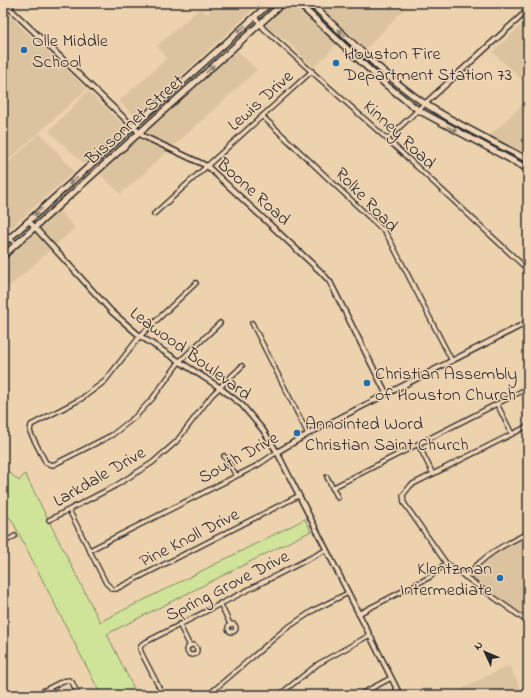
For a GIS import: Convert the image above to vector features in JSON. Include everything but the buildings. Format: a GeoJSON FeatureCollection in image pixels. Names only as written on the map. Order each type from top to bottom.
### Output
{"type":"FeatureCollection","features":[{"type":"Feature","properties":{"kind":"main road","name":"Bissonnet Street"},"geometry":{"type":"LineString","coordinates":[[3,244],[270,3]]}},
{"type":"Feature","properties":{"kind":"main road","name":"Bissonnet Street"},"geometry":{"type":"LineString","coordinates":[[3,256],[283,3]]}},
{"type":"Feature","properties":{"kind":"main road"},"geometry":{"type":"LineString","coordinates":[[298,3],[348,50],[418,110],[528,169]]}},
{"type":"Feature","properties":{"kind":"main road"},"geometry":{"type":"LineString","coordinates":[[310,3],[395,81],[425,104],[528,160]]}},
{"type":"Feature","properties":{"kind":"main road"},"geometry":{"type":"LineString","coordinates":[[348,50],[353,42]]}},
{"type":"Feature","properties":{"kind":"main road"},"geometry":{"type":"LineString","coordinates":[[226,43],[232,50]]}},
{"type":"Feature","properties":{"kind":"main road"},"geometry":{"type":"LineString","coordinates":[[508,158],[511,151]]}},
{"type":"Feature","properties":{"kind":"street","name":"Boone Road"},"geometry":{"type":"LineString","coordinates":[[4,3],[140,133],[172,151],[207,166],[321,272],[330,282],[386,393]]}},
{"type":"Feature","properties":{"kind":"street"},"geometry":{"type":"LineString","coordinates":[[9,8],[14,3]]}},
{"type":"Feature","properties":{"kind":"street"},"geometry":{"type":"LineString","coordinates":[[387,139],[528,10]]}},
{"type":"Feature","properties":{"kind":"street","name":"Kinney Road"},"geometry":{"type":"LineString","coordinates":[[255,17],[260,24],[528,270]]}},
{"type":"Feature","properties":{"kind":"street","name":"Lewis Drive"},"geometry":{"type":"LineString","coordinates":[[154,214],[312,71]]}},
{"type":"Feature","properties":{"kind":"street","name":"Rolke Road"},"geometry":{"type":"LineString","coordinates":[[262,116],[384,232],[392,244],[452,361]]}},
{"type":"Feature","properties":{"kind":"street","name":"Leawood Boulevard"},"geometry":{"type":"LineString","coordinates":[[29,221],[112,312],[140,336],[219,387],[242,405],[263,430],[277,452],[400,695]]}},
{"type":"Feature","properties":{"kind":"street"},"geometry":{"type":"LineString","coordinates":[[3,231],[16,244]]}},
{"type":"Feature","properties":{"kind":"street"},"geometry":{"type":"LineString","coordinates":[[196,283],[140,336],[105,381],[81,399],[31,425],[30,432],[46,463],[53,465],[68,458],[112,435],[136,416],[152,399],[180,361],[220,323]]}},
{"type":"Feature","properties":{"kind":"street","name":"South Drive"},"geometry":{"type":"LineString","coordinates":[[90,550],[258,465],[308,434],[386,393],[528,322]]}},
{"type":"Feature","properties":{"kind":"street"},"geometry":{"type":"LineString","coordinates":[[252,323],[308,434]]}},
{"type":"Feature","properties":{"kind":"street","name":"Larkdale Drive"},"geometry":{"type":"LineString","coordinates":[[49,520],[137,474],[152,464],[176,442],[219,387],[242,366]]}},
{"type":"Feature","properties":{"kind":"street"},"geometry":{"type":"LineString","coordinates":[[332,488],[528,388]]}},
{"type":"Feature","properties":{"kind":"street"},"geometry":{"type":"LineString","coordinates":[[497,404],[512,434]]}},
{"type":"Feature","properties":{"kind":"street"},"geometry":{"type":"LineString","coordinates":[[528,426],[411,485],[404,491],[403,495],[404,504],[446,563],[528,622]]}},
{"type":"Feature","properties":{"kind":"street"},"geometry":{"type":"LineString","coordinates":[[418,444],[433,474]]}},
{"type":"Feature","properties":{"kind":"street"},"geometry":{"type":"LineString","coordinates":[[224,456],[236,475]]}},
{"type":"Feature","properties":{"kind":"street"},"geometry":{"type":"LineString","coordinates":[[327,477],[338,498]]}},
{"type":"Feature","properties":{"kind":"street","name":"Pine Knoll Drive"},"geometry":{"type":"LineString","coordinates":[[69,510],[108,586],[116,589],[298,496]]}},
{"type":"Feature","properties":{"kind":"street"},"geometry":{"type":"LineString","coordinates":[[465,577],[481,559],[489,553],[528,533]]}},
{"type":"Feature","properties":{"kind":"street"},"geometry":{"type":"LineString","coordinates":[[3,542],[15,536]]}},
{"type":"Feature","properties":{"kind":"street","name":"Spring Grove Drive"},"geometry":{"type":"LineString","coordinates":[[163,695],[142,652],[141,646],[145,641],[326,550]]}},
{"type":"Feature","properties":{"kind":"street"},"geometry":{"type":"LineString","coordinates":[[358,614],[430,577],[446,563]]}},
{"type":"Feature","properties":{"kind":"street"},"geometry":{"type":"LineString","coordinates":[[208,695],[284,630],[314,610],[348,593]]}},
{"type":"Feature","properties":{"kind":"street"},"geometry":{"type":"LineString","coordinates":[[220,604],[230,624]]}},
{"type":"Feature","properties":{"kind":"street"},"geometry":{"type":"LineString","coordinates":[[180,624],[190,646]]}},
{"type":"Feature","properties":{"kind":"street"},"geometry":{"type":"LineString","coordinates":[[279,695],[318,664],[370,635]]}},
{"type":"Feature","properties":{"kind":"street"},"geometry":{"type":"LineString","coordinates":[[359,695],[391,678]]}},
{"type":"Feature","properties":{"kind":"street"},"geometry":{"type":"LineString","coordinates":[[35,695],[69,680],[72,682],[78,695]]}},
{"type":"Feature","properties":{"kind":"shaded area"},"geometry":{"type":"Polygon","coordinates":[[[219,3],[260,3],[136,117],[119,101],[167,58],[157,46],[200,8],[207,14],[219,3]]]}},
{"type":"Feature","properties":{"kind":"shaded area"},"geometry":{"type":"Polygon","coordinates":[[[286,3],[295,3],[337,44],[314,68],[288,42],[263,25],[286,3]]]}},
{"type":"Feature","properties":{"kind":"shaded area"},"geometry":{"type":"Polygon","coordinates":[[[315,3],[410,3],[366,49],[315,3]]]}},
{"type":"Feature","properties":{"kind":"shaded area","name":"Olle Middle School"},"geometry":{"type":"Polygon","coordinates":[[[3,10],[87,89],[3,165],[3,10]]]}},
{"type":"Feature","properties":{"kind":"shaded area"},"geometry":{"type":"Polygon","coordinates":[[[528,19],[528,85],[492,52],[528,19]]]}},
{"type":"Feature","properties":{"kind":"shaded area"},"geometry":{"type":"Polygon","coordinates":[[[235,49],[257,70],[121,194],[99,173],[235,49]]]}},
{"type":"Feature","properties":{"kind":"shaded area"},"geometry":{"type":"Polygon","coordinates":[[[88,91],[126,127],[84,164],[49,131],[88,91]]]}},
{"type":"Feature","properties":{"kind":"shaded area"},"geometry":{"type":"Polygon","coordinates":[[[528,100],[528,155],[489,136],[528,100]]]}},
{"type":"Feature","properties":{"kind":"shaded area"},"geometry":{"type":"Polygon","coordinates":[[[40,133],[74,171],[3,237],[3,168],[40,133]]]}},
{"type":"Feature","properties":{"kind":"shaded area"},"geometry":{"type":"Polygon","coordinates":[[[58,209],[75,228],[3,292],[3,260],[58,209]]]}},
{"type":"Feature","properties":{"kind":"shaded area","name":"Klentzman Intermediate"},"geometry":{"type":"Polygon","coordinates":[[[528,537],[528,618],[473,579],[472,576],[482,563],[490,557],[528,537]]]}},
{"type":"Feature","properties":{"kind":"shaded area"},"geometry":{"type":"Polygon","coordinates":[[[509,665],[524,695],[450,695],[509,665]]]}},
{"type":"Feature","properties":{"kind":"green space"},"geometry":{"type":"Polygon","coordinates":[[[3,467],[19,481],[25,474],[100,622],[305,519],[311,531],[107,634],[137,695],[101,695],[12,520],[3,511],[3,467]]]}},
{"type":"Feature","properties":{"kind":"place","name":"Olle Middle School"},"geometry":{"type":"Point","coordinates":[24,50]}},
{"type":"Feature","properties":{"kind":"place","name":"Houston Fire Department Station 73"},"geometry":{"type":"Point","coordinates":[336,63]}},
{"type":"Feature","properties":{"kind":"place","name":"Christian Assembly of Houston Church"},"geometry":{"type":"Point","coordinates":[367,383]}},
{"type":"Feature","properties":{"kind":"place","name":"Annointed Word Christian Saint Church"},"geometry":{"type":"Point","coordinates":[297,433]}},
{"type":"Feature","properties":{"kind":"place","name":"Klentzman Intermediate"},"geometry":{"type":"Point","coordinates":[500,578]}}]}
